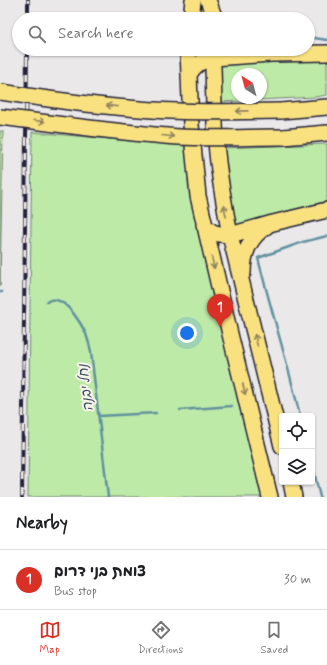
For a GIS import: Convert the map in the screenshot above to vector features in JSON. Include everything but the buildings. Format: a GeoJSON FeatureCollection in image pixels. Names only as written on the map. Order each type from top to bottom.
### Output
{"type":"FeatureCollection","features":[{"type":"Feature","properties":{"kind":"highway"},"geometry":{"type":"LineString","coordinates":[[192,12],[193,0]]}},
{"type":"Feature","properties":{"kind":"highway"},"geometry":{"type":"LineString","coordinates":[[208,0],[209,12]]}},
{"type":"Feature","properties":{"kind":"highway"},"geometry":{"type":"LineString","coordinates":[[208,0],[212,12]]}},
{"type":"Feature","properties":{"kind":"highway"},"geometry":{"type":"LineString","coordinates":[[315,53],[327,53]]}},
{"type":"Feature","properties":{"kind":"highway"},"geometry":{"type":"LineString","coordinates":[[188,56],[191,125],[198,196],[270,497]]}},
{"type":"Feature","properties":{"kind":"highway"},"geometry":{"type":"LineString","coordinates":[[189,74],[193,67],[209,56]]}},
{"type":"Feature","properties":{"kind":"highway"},"geometry":{"type":"LineString","coordinates":[[212,56],[214,124],[224,205],[279,434]]}},
{"type":"Feature","properties":{"kind":"highway"},"geometry":{"type":"LineString","coordinates":[[0,92],[128,108],[204,112],[281,111],[327,107]]}},
{"type":"Feature","properties":{"kind":"highway"},"geometry":{"type":"LineString","coordinates":[[0,117],[179,137],[283,137],[327,133]]}},
{"type":"Feature","properties":{"kind":"highway"},"geometry":{"type":"LineString","coordinates":[[204,225],[212,232],[230,235],[327,210]]}},
{"type":"Feature","properties":{"kind":"highway"},"geometry":{"type":"LineString","coordinates":[[244,290],[243,262],[245,253],[249,245],[260,231],[273,223]]}},
{"type":"Feature","properties":{"kind":"highway"},"geometry":{"type":"LineString","coordinates":[[291,485],[294,497]]}},
{"type":"Feature","properties":{"kind":"green space"},"geometry":{"type":"Polygon","coordinates":[[[327,60],[327,95],[267,100],[267,68],[231,68],[231,102],[222,102],[217,63],[327,60]]]}},
{"type":"Feature","properties":{"kind":"green space"},"geometry":{"type":"Polygon","coordinates":[[[0,131],[3,131],[0,286],[0,131]]]}},
{"type":"Feature","properties":{"kind":"green space"},"geometry":{"type":"Polygon","coordinates":[[[32,132],[188,146],[212,285],[262,497],[28,497],[32,132]]]}},
{"type":"Feature","properties":{"kind":"green space"},"geometry":{"type":"Polygon","coordinates":[[[327,144],[327,201],[235,226],[223,148],[327,144]]]}},
{"type":"Feature","properties":{"kind":"waterway"},"geometry":{"type":"LineString","coordinates":[[315,38],[327,40]]}},
{"type":"Feature","properties":{"kind":"waterway"},"geometry":{"type":"LineString","coordinates":[[299,413],[258,258],[303,242],[327,236]]}},
{"type":"Feature","properties":{"kind":"waterway","name":"נחל יבנה"},"geometry":{"type":"LineString","coordinates":[[47,302],[56,300],[65,305],[74,314],[86,334],[91,352],[108,497]]}},
{"type":"Feature","properties":{"kind":"waterway"},"geometry":{"type":"LineString","coordinates":[[180,410],[232,406]]}},
{"type":"Feature","properties":{"kind":"waterway"},"geometry":{"type":"LineString","coordinates":[[99,416],[156,413]]}},
{"type":"Feature","properties":{"kind":"waterway"},"geometry":{"type":"LineString","coordinates":[[315,476],[320,497]]}},
{"type":"Feature","properties":{"kind":"railway"},"geometry":{"type":"LineString","coordinates":[[28,0],[28,12]]}},
{"type":"Feature","properties":{"kind":"railway"},"geometry":{"type":"LineString","coordinates":[[22,497],[27,56]]}},
{"type":"Feature","properties":{"kind":"place","name":"צומת בני דרום"},"geometry":{"type":"Point","coordinates":[220,327]}}]}
